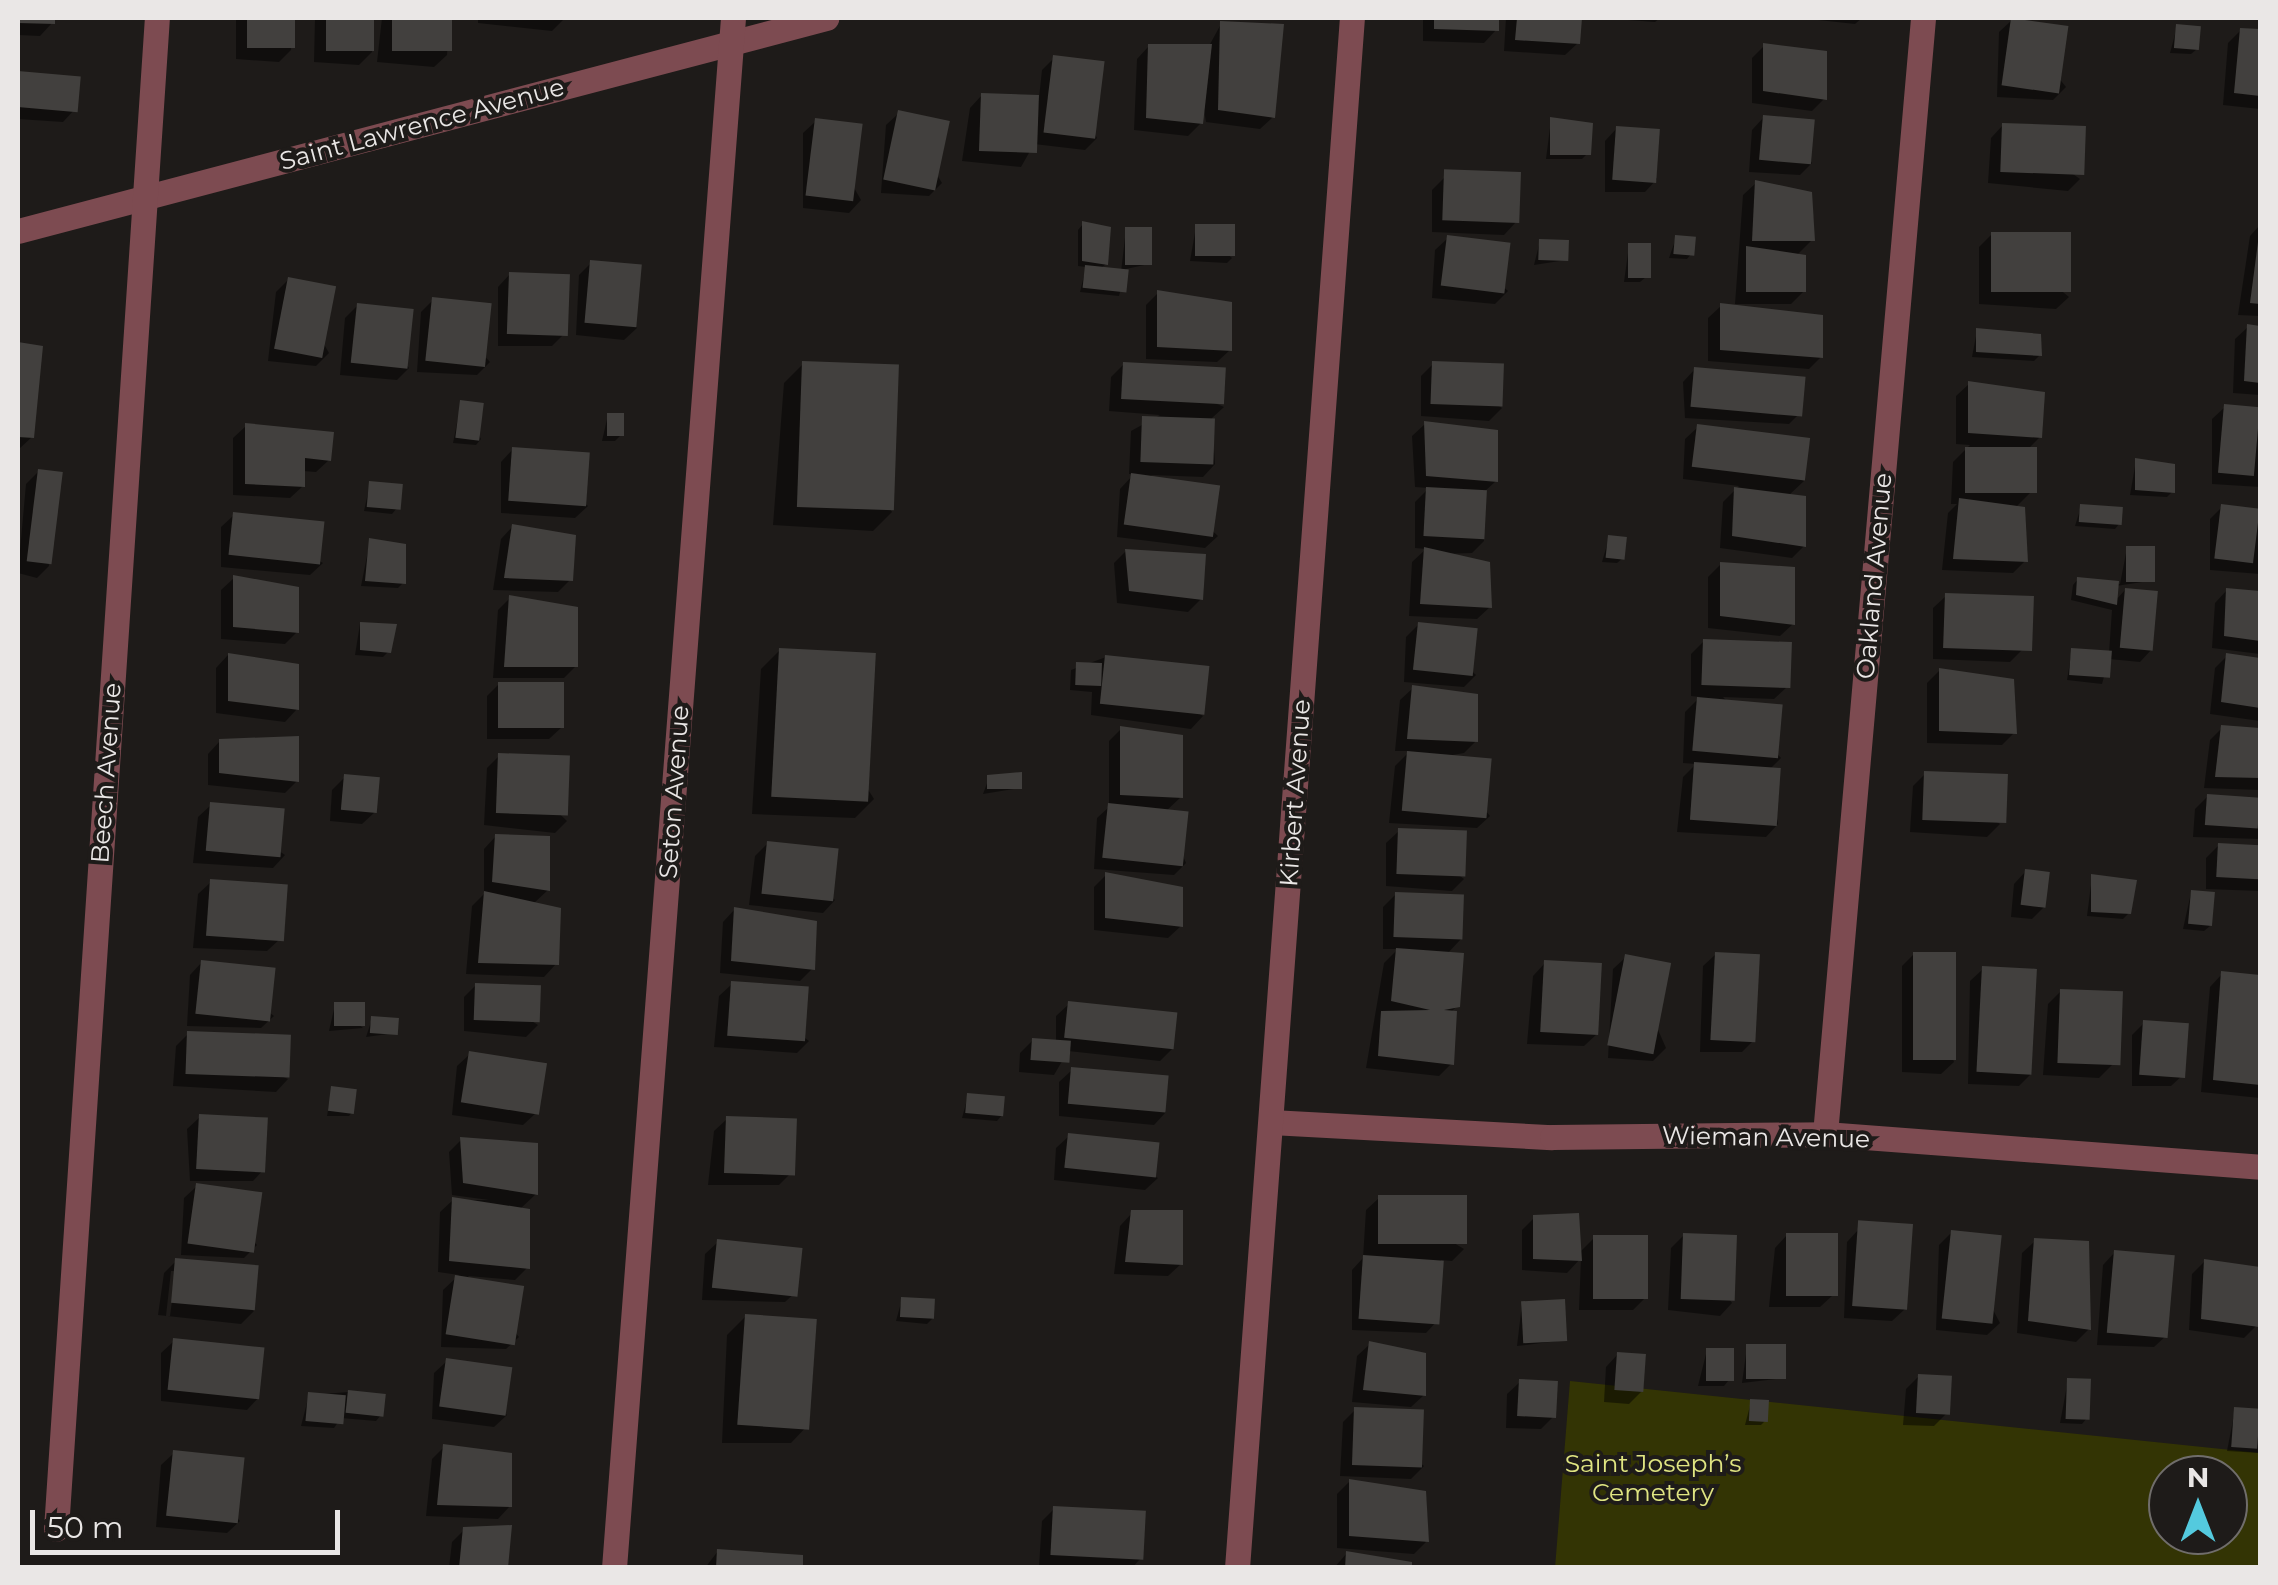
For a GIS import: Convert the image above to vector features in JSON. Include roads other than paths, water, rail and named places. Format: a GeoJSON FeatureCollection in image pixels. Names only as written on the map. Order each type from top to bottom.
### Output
{"type":"FeatureCollection","features":[{"type":"Feature","properties":{"kind":"street","name":"Beech Avenue"},"geometry":{"type":"LineString","coordinates":[[56,1530],[157,18]]}},
{"type":"Feature","properties":{"kind":"street","name":"Saint Lawrence Avenue"},"geometry":{"type":"LineString","coordinates":[[18,231],[732,30],[826,18]]}},
{"type":"Feature","properties":{"kind":"street","name":"Kirbert Avenue"},"geometry":{"type":"LineString","coordinates":[[1237,1568],[1352,18]]}},
{"type":"Feature","properties":{"kind":"street","name":"Oakland Avenue"},"geometry":{"type":"LineString","coordinates":[[1824,1134],[1923,18]]}},
{"type":"Feature","properties":{"kind":"street","name":"Seton Avenue"},"geometry":{"type":"LineString","coordinates":[[614,1568],[732,30]]}},
{"type":"Feature","properties":{"kind":"street","name":"Wieman Avenue"},"geometry":{"type":"LineString","coordinates":[[1271,1122],[1552,1138],[1824,1134],[2260,1167]]}},
{"type":"Feature","properties":{"kind":"park label","name":"Saint Joseph’s Cemetery"},"geometry":{"type":"Point","coordinates":[1653,1478]}}]}
